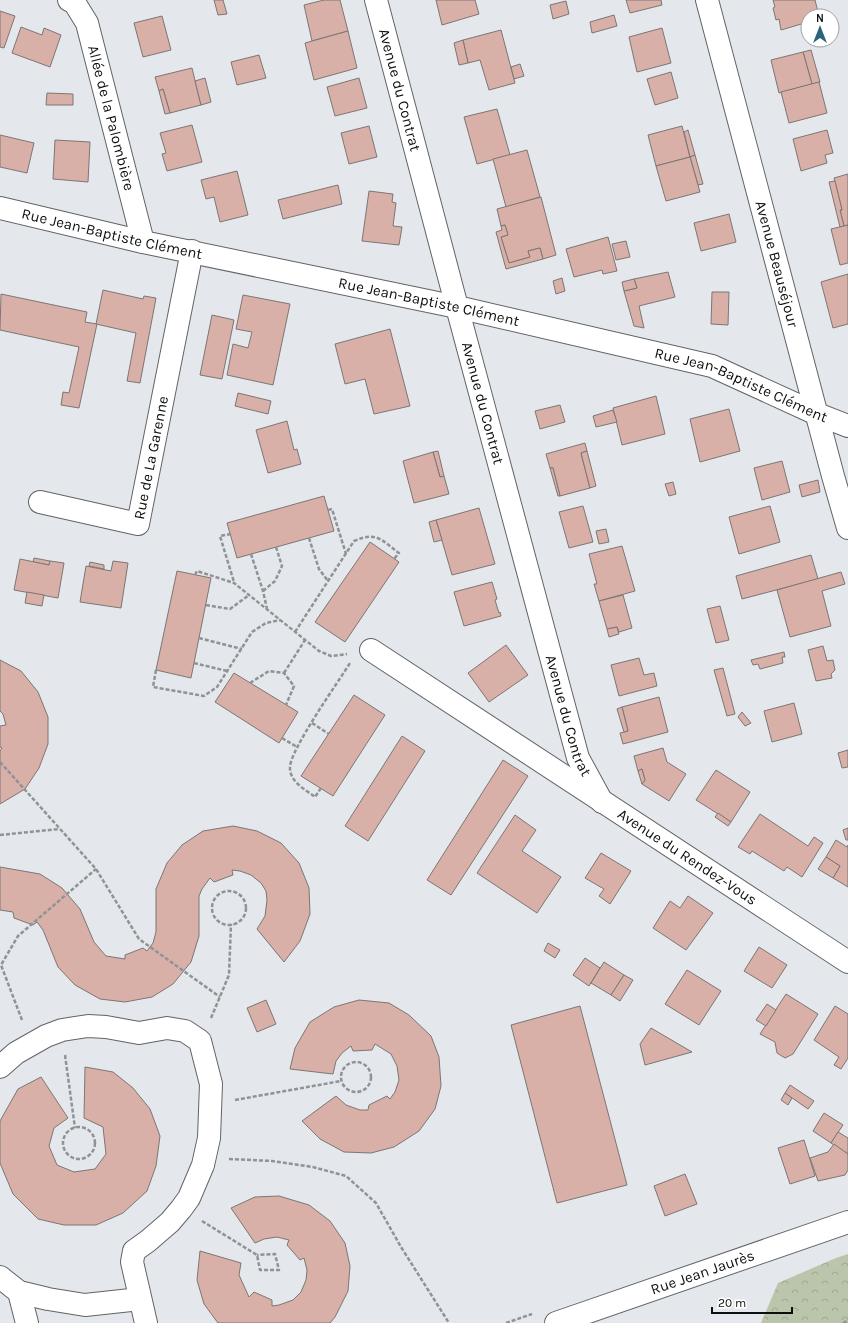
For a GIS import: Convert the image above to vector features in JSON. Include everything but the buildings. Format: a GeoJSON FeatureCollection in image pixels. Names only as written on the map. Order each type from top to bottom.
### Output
{"type":"FeatureCollection","features":[{"type":"Feature","properties":{"kind":"street","name":"Allée de la Palombière"},"geometry":{"type":"LineString","coordinates":[[69,0],[74,2],[87,23],[143,242]]}},
{"type":"Feature","properties":{"kind":"street","name":"Avenue du Contrat"},"geometry":{"type":"LineString","coordinates":[[376,0],[578,758],[602,802]]}},
{"type":"Feature","properties":{"kind":"street","name":"Avenue Beauséjour"},"geometry":{"type":"LineString","coordinates":[[707,0],[817,414],[841,474],[848,528]]}},
{"type":"Feature","properties":{"kind":"street","name":"Rue Jean-Baptiste Clément"},"geometry":{"type":"LineString","coordinates":[[0,208],[143,242],[457,307],[712,366],[817,414],[848,426]]}},
{"type":"Feature","properties":{"kind":"street","name":"Rue de La Garenne"},"geometry":{"type":"LineString","coordinates":[[40,502],[138,524],[192,251]]}},
{"type":"Feature","properties":{"kind":"street","name":"Avenue du Rendez-Vous"},"geometry":{"type":"LineString","coordinates":[[363,652],[527,753],[848,962]]}},
{"type":"Feature","properties":{"kind":"street"},"geometry":{"type":"LineString","coordinates":[[0,1067],[16,1052],[31,1044],[62,1030],[88,1026],[106,1027],[139,1033],[167,1028],[185,1031],[200,1041],[211,1084],[209,1138],[203,1165],[189,1198],[170,1222],[134,1251],[132,1262],[146,1323]]}},
{"type":"Feature","properties":{"kind":"street","name":"Rue Jean Jaurès"},"geometry":{"type":"LineString","coordinates":[[556,1323],[848,1222]]}},
{"type":"Feature","properties":{"kind":"street"},"geometry":{"type":"LineString","coordinates":[[0,1277],[19,1292],[48,1299],[85,1305],[140,1299]]}},
{"type":"Feature","properties":{"kind":"street"},"geometry":{"type":"LineString","coordinates":[[19,1292],[28,1323]]}},
{"type":"Feature","properties":{"kind":"path"},"geometry":{"type":"LineString","coordinates":[[328,510],[332,509],[346,554]]}},
{"type":"Feature","properties":{"kind":"path"},"geometry":{"type":"LineString","coordinates":[[231,534],[220,536],[234,583]]}},
{"type":"Feature","properties":{"kind":"path"},"geometry":{"type":"LineString","coordinates":[[295,632],[354,541],[365,536],[377,537],[399,553],[394,559]]}},
{"type":"Feature","properties":{"kind":"path"},"geometry":{"type":"LineString","coordinates":[[309,538],[318,569],[328,581]]}},
{"type":"Feature","properties":{"kind":"path"},"geometry":{"type":"LineString","coordinates":[[263,591],[275,581],[282,566],[276,547]]}},
{"type":"Feature","properties":{"kind":"path"},"geometry":{"type":"LineString","coordinates":[[251,554],[267,609]]}},
{"type":"Feature","properties":{"kind":"path"},"geometry":{"type":"LineString","coordinates":[[195,575],[197,571],[234,583],[318,651],[331,656],[363,652]]}},
{"type":"Feature","properties":{"kind":"path"},"geometry":{"type":"LineString","coordinates":[[206,605],[230,609],[249,595]]}},
{"type":"Feature","properties":{"kind":"path"},"geometry":{"type":"LineString","coordinates":[[156,670],[153,687],[204,696],[217,687],[252,632],[266,623],[280,620]]}},
{"type":"Feature","properties":{"kind":"path"},"geometry":{"type":"LineString","coordinates":[[199,638],[242,648]]}},
{"type":"Feature","properties":{"kind":"path"},"geometry":{"type":"LineString","coordinates":[[284,673],[305,640]]}},
{"type":"Feature","properties":{"kind":"path"},"geometry":{"type":"LineString","coordinates":[[321,788],[315,798],[294,780],[289,768],[296,747],[363,652]]}},
{"type":"Feature","properties":{"kind":"path"},"geometry":{"type":"LineString","coordinates":[[194,663],[227,671]]}},
{"type":"Feature","properties":{"kind":"path"},"geometry":{"type":"LineString","coordinates":[[250,683],[269,671],[284,673],[294,686],[286,705]]}},
{"type":"Feature","properties":{"kind":"path"},"geometry":{"type":"LineString","coordinates":[[312,723],[329,734]]}},
{"type":"Feature","properties":{"kind":"path"},"geometry":{"type":"LineString","coordinates":[[282,738],[296,747]]}},
{"type":"Feature","properties":{"kind":"path"},"geometry":{"type":"LineString","coordinates":[[0,762],[96,869],[139,939],[220,997]]}},
{"type":"Feature","properties":{"kind":"path"},"geometry":{"type":"LineString","coordinates":[[0,835],[60,829]]}},
{"type":"Feature","properties":{"kind":"path"},"geometry":{"type":"LineString","coordinates":[[31,1044],[1,965],[18,936],[96,869]]}},
{"type":"Feature","properties":{"kind":"path"},"geometry":{"type":"LineString","coordinates":[[224,891],[235,892],[240,895],[245,904],[245,910],[240,920],[231,924],[220,922],[213,914],[212,908],[215,897],[224,891]]}},
{"type":"Feature","properties":{"kind":"path"},"geometry":{"type":"LineString","coordinates":[[200,1041],[230,975],[231,924]]}},
{"type":"Feature","properties":{"kind":"path"},"geometry":{"type":"LineString","coordinates":[[62,1030],[75,1128]]}},
{"type":"Feature","properties":{"kind":"path"},"geometry":{"type":"LineString","coordinates":[[354,1062],[363,1063],[370,1070],[371,1080],[366,1089],[361,1091],[356,1092],[347,1089],[342,1081],[342,1071],[345,1067],[354,1062]]}},
{"type":"Feature","properties":{"kind":"path"},"geometry":{"type":"LineString","coordinates":[[211,1105],[342,1081]]}},
{"type":"Feature","properties":{"kind":"path"},"geometry":{"type":"LineString","coordinates":[[81,1127],[91,1132],[95,1142],[95,1148],[92,1153],[83,1159],[73,1158],[65,1152],[63,1147],[64,1137],[75,1128],[81,1127]]}},
{"type":"Feature","properties":{"kind":"path"},"geometry":{"type":"LineString","coordinates":[[205,1157],[272,1161],[313,1167],[346,1176],[376,1203],[401,1247],[449,1323]]}},
{"type":"Feature","properties":{"kind":"path"},"geometry":{"type":"LineString","coordinates":[[181,1209],[257,1254],[275,1254],[279,1270],[260,1270],[257,1254]]}},
{"type":"Feature","properties":{"kind":"path"},"geometry":{"type":"LineString","coordinates":[[506,1323],[534,1314]]}},
{"type":"Feature","properties":{"kind":"path"},"geometry":{"type":"LineString","coordinates":[[843,1323],[848,1321]]}},
{"type":"Feature","properties":{"kind":"green space"},"geometry":{"type":"Polygon","coordinates":[[[848,1254],[848,1323],[761,1323],[778,1283],[848,1254]]]}}]}
